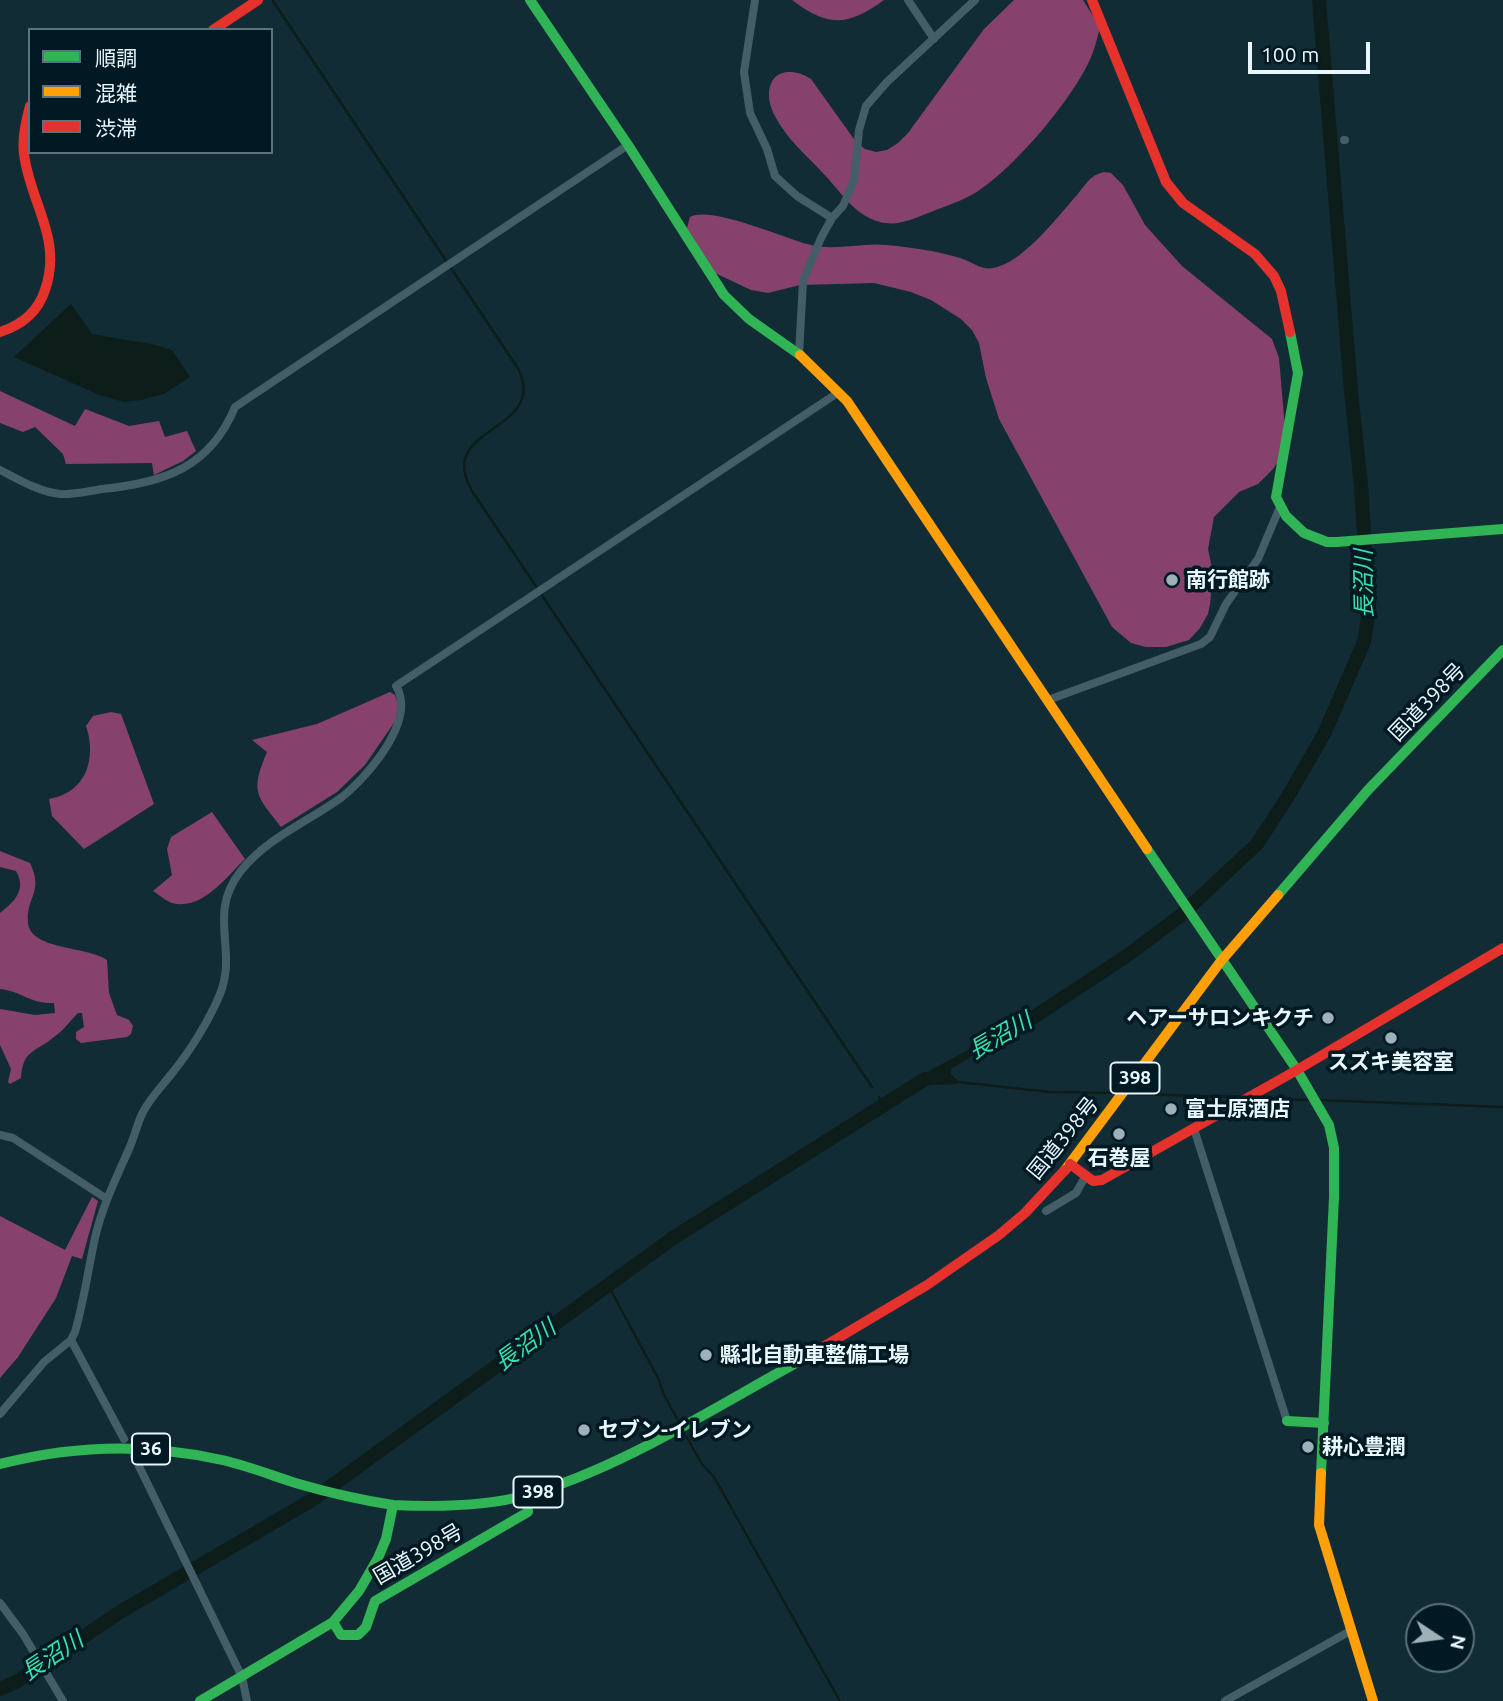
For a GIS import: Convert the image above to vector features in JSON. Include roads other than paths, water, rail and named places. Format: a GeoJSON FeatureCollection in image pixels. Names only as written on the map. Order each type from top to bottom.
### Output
{"type":"FeatureCollection","features":[{"type":"Feature","properties":{"kind":"main road"},"geometry":{"type":"LineString","coordinates":[[216,28],[258,0]]}},
{"type":"Feature","properties":{"kind":"main road"},"geometry":{"type":"LineString","coordinates":[[530,0],[628,145],[724,295],[749,319],[799,354],[839,392],[1297,1070],[1329,1125],[1335,1161],[1319,1525],[1373,1701]]}},
{"type":"Feature","properties":{"kind":"main road"},"geometry":{"type":"LineString","coordinates":[[1092,0],[1166,181],[1183,203],[1255,254],[1281,291],[1298,373],[1277,485],[1276,496],[1280,507],[1294,524],[1314,538],[1326,542],[1375,541],[1503,529]]}},
{"type":"Feature","properties":{"kind":"main road"},"geometry":{"type":"LineString","coordinates":[[11,131],[28,109]]}},
{"type":"Feature","properties":{"kind":"main road"},"geometry":{"type":"LineString","coordinates":[[0,332],[31,316],[47,287],[50,264],[45,247],[32,223]]}},
{"type":"Feature","properties":{"kind":"main road","name":"国道398号"},"geometry":{"type":"LineString","coordinates":[[200,1701],[333,1622],[359,1591],[378,1558],[386,1539],[393,1505],[469,1504],[527,1495],[591,1472],[671,1432],[803,1359],[953,1269],[999,1235],[1025,1213],[1070,1164],[1221,961],[1368,790],[1503,650]]}},
{"type":"Feature","properties":{"kind":"main road"},"geometry":{"type":"LineString","coordinates":[[1070,1164],[1093,1181],[1102,1180],[1297,1070],[1503,948]]}},
{"type":"Feature","properties":{"kind":"main road"},"geometry":{"type":"LineString","coordinates":[[1287,1421],[1324,1423]]}},
{"type":"Feature","properties":{"kind":"main road","name":"36"},"geometry":{"type":"LineString","coordinates":[[0,1464],[64,1451],[147,1448],[225,1460],[298,1483],[393,1505]]}},
{"type":"Feature","properties":{"kind":"main road","name":"国道398号"},"geometry":{"type":"LineString","coordinates":[[333,1622],[341,1635],[351,1637],[361,1634],[366,1629],[375,1601],[528,1513],[527,1495]]}},
{"type":"Feature","properties":{"kind":"street"},"geometry":{"type":"LineString","coordinates":[[755,0],[744,72],[750,113],[767,149],[775,176],[797,196],[832,218]]}},
{"type":"Feature","properties":{"kind":"street"},"geometry":{"type":"LineString","coordinates":[[908,0],[934,39]]}},
{"type":"Feature","properties":{"kind":"street"},"geometry":{"type":"LineString","coordinates":[[799,354],[803,281],[811,257],[832,218],[843,206],[854,180],[859,130],[866,106],[887,82],[975,0]]}},
{"type":"Feature","properties":{"kind":"street"},"geometry":{"type":"LineString","coordinates":[[0,470],[43,490],[60,494],[132,486],[172,475],[189,466],[217,440],[226,430],[234,407],[628,145]]}},
{"type":"Feature","properties":{"kind":"street"},"geometry":{"type":"LineString","coordinates":[[0,1414],[44,1362],[71,1340],[80,1316],[95,1237],[107,1199],[146,1105],[189,1049],[219,996],[226,976],[227,960],[223,905],[230,886],[257,854],[341,797],[363,776],[400,723],[402,704],[397,686],[839,392]]}},
{"type":"Feature","properties":{"kind":"street"},"geometry":{"type":"LineString","coordinates":[[1048,700],[1201,644],[1210,638],[1227,604],[1258,559],[1280,507]]}},
{"type":"Feature","properties":{"kind":"street"},"geometry":{"type":"LineString","coordinates":[[1194,1129],[1287,1421]]}},
{"type":"Feature","properties":{"kind":"street"},"geometry":{"type":"LineString","coordinates":[[0,1135],[13,1138],[107,1199]]}},
{"type":"Feature","properties":{"kind":"street"},"geometry":{"type":"LineString","coordinates":[[1046,1211],[1076,1193],[1086,1177]]}},
{"type":"Feature","properties":{"kind":"street"},"geometry":{"type":"LineString","coordinates":[[71,1340],[124,1439]]}},
{"type":"Feature","properties":{"kind":"street"},"geometry":{"type":"LineString","coordinates":[[134,1456],[242,1677],[247,1701]]}},
{"type":"Feature","properties":{"kind":"street"},"geometry":{"type":"LineString","coordinates":[[0,1602],[63,1701]]}},
{"type":"Feature","properties":{"kind":"street"},"geometry":{"type":"LineString","coordinates":[[1225,1701],[1352,1630]]}},
{"type":"Feature","properties":{"kind":"waterway","name":"長沼川"},"geometry":{"type":"LineString","coordinates":[[976,1049],[1025,1023],[1128,955],[1180,916],[1257,844],[1324,734],[1364,642],[1369,610],[1361,486],[1319,0]]}},
{"type":"Feature","properties":{"kind":"waterway"},"geometry":{"type":"LineString","coordinates":[[273,1],[519,370],[523,391],[518,407],[467,453],[464,469],[472,491],[537,588]]}},
{"type":"Feature","properties":{"kind":"waterway"},"geometry":{"type":"LineString","coordinates":[[541,594],[872,1087]]}},
{"type":"Feature","properties":{"kind":"waterway","name":"長沼川"},"geometry":{"type":"LineString","coordinates":[[0,1689],[18,1681],[120,1612],[312,1500],[673,1238],[925,1079]]}},
{"type":"Feature","properties":{"kind":"waterway"},"geometry":{"type":"LineString","coordinates":[[958,1082],[1050,1092],[1115,1093]]}},
{"type":"Feature","properties":{"kind":"waterway"},"geometry":{"type":"LineString","coordinates":[[1129,1094],[1241,1097]]}},
{"type":"Feature","properties":{"kind":"waterway","name":"長沼川"},"geometry":{"type":"LineString","coordinates":[[879,1097],[884,1104]]}},
{"type":"Feature","properties":{"kind":"waterway"},"geometry":{"type":"LineString","coordinates":[[1254,1098],[1311,1100]]}},
{"type":"Feature","properties":{"kind":"waterway"},"geometry":{"type":"LineString","coordinates":[[1317,1100],[1503,1107]]}},
{"type":"Feature","properties":{"kind":"waterway"},"geometry":{"type":"LineString","coordinates":[[608,1285],[679,1422]]}},
{"type":"Feature","properties":{"kind":"waterway"},"geometry":{"type":"LineString","coordinates":[[683,1431],[702,1464],[714,1477],[840,1701]]}},
{"type":"Feature","properties":{"kind":"place","name":"南行館跡"},"geometry":{"type":"Point","coordinates":[1172,580]}},
{"type":"Feature","properties":{"kind":"place","name":"ヘアーサロンキクチ"},"geometry":{"type":"Point","coordinates":[1328,1018]}},
{"type":"Feature","properties":{"kind":"place","name":"スズキ美容室"},"geometry":{"type":"Point","coordinates":[1391,1038]}},
{"type":"Feature","properties":{"kind":"place","name":"富士原酒店"},"geometry":{"type":"Point","coordinates":[1171,1109]}},
{"type":"Feature","properties":{"kind":"place","name":"石巻屋"},"geometry":{"type":"Point","coordinates":[1119,1134]}},
{"type":"Feature","properties":{"kind":"place","name":"縣北自動車整備工場"},"geometry":{"type":"Point","coordinates":[706,1355]}},
{"type":"Feature","properties":{"kind":"place","name":"セブン-イレブン"},"geometry":{"type":"Point","coordinates":[584,1430]}},
{"type":"Feature","properties":{"kind":"place","name":"耕心豊潤"},"geometry":{"type":"Point","coordinates":[1308,1447]}}]}
